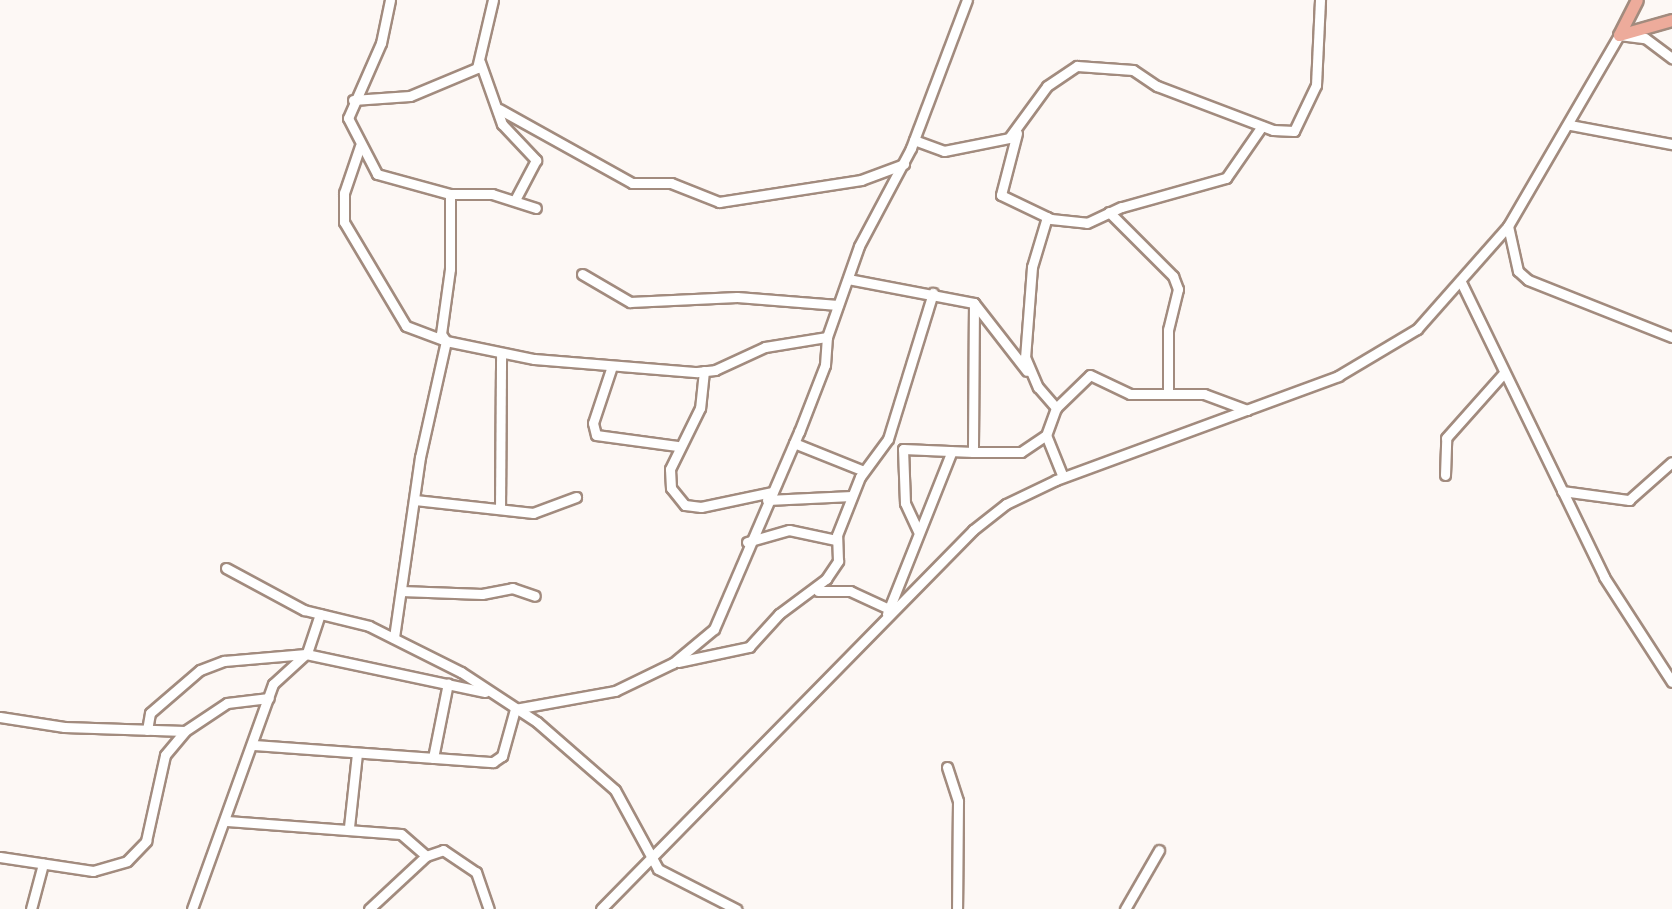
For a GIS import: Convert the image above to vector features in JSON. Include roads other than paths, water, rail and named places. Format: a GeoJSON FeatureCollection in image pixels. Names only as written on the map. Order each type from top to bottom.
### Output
{"type":"FeatureCollection","features":[{"type":"Feature","properties":{"kind":"main road"},"geometry":{"type":"LineString","coordinates":[[1619,35],[1637,0]]}},
{"type":"Feature","properties":{"kind":"main road"},"geometry":{"type":"LineString","coordinates":[[1619,35],[1672,20]]}},
{"type":"Feature","properties":{"kind":"street"},"geometry":{"type":"LineString","coordinates":[[390,0],[381,43],[353,100],[348,118],[377,174],[450,194],[516,198],[536,208]]}},
{"type":"Feature","properties":{"kind":"street"},"geometry":{"type":"LineString","coordinates":[[493,0],[482,27],[480,62],[502,124],[536,160],[516,198]]}},
{"type":"Feature","properties":{"kind":"street"},"geometry":{"type":"LineString","coordinates":[[673,663],[714,629],[747,543],[794,443],[825,365],[827,337],[848,279],[904,164],[967,0]]}},
{"type":"Feature","properties":{"kind":"street"},"geometry":{"type":"LineString","coordinates":[[1262,126],[1226,178],[1109,212],[1087,223],[1047,217],[1001,195],[1017,133],[1047,86],[1077,66],[1133,70],[1157,86],[1262,126],[1294,131],[1308,111],[1320,60],[1320,0]]}},
{"type":"Feature","properties":{"kind":"street"},"geometry":{"type":"LineString","coordinates":[[601,909],[887,614],[973,530],[1006,504],[1063,477],[1338,376],[1417,329],[1508,226],[1570,125],[1619,35],[1645,38],[1672,58]]}},
{"type":"Feature","properties":{"kind":"street"},"geometry":{"type":"LineString","coordinates":[[353,100],[410,96],[439,79],[468,74],[480,62]]}},
{"type":"Feature","properties":{"kind":"street"},"geometry":{"type":"LineString","coordinates":[[499,109],[632,183],[671,183],[719,202],[861,180],[904,164]]}},
{"type":"Feature","properties":{"kind":"street"},"geometry":{"type":"LineString","coordinates":[[1570,125],[1672,144]]}},
{"type":"Feature","properties":{"kind":"street"},"geometry":{"type":"LineString","coordinates":[[914,140],[944,151],[1017,133]]}},
{"type":"Feature","properties":{"kind":"street"},"geometry":{"type":"LineString","coordinates":[[360,146],[344,193],[344,222],[406,326],[446,341],[501,353],[612,366],[704,371],[765,347],[827,337]]}},
{"type":"Feature","properties":{"kind":"street"},"geometry":{"type":"LineString","coordinates":[[394,638],[415,500],[446,341],[441,334],[450,269],[450,194]]}},
{"type":"Feature","properties":{"kind":"street"},"geometry":{"type":"LineString","coordinates":[[1109,212],[1173,276],[1178,289],[1168,330],[1168,393]]}},
{"type":"Feature","properties":{"kind":"street"},"geometry":{"type":"LineString","coordinates":[[1029,374],[1026,313],[1047,217]]}},
{"type":"Feature","properties":{"kind":"street"},"geometry":{"type":"LineString","coordinates":[[1508,226],[1518,271],[1528,280],[1672,337]]}},
{"type":"Feature","properties":{"kind":"street"},"geometry":{"type":"LineString","coordinates":[[582,274],[630,302],[737,297],[838,305]]}},
{"type":"Feature","properties":{"kind":"street"},"geometry":{"type":"LineString","coordinates":[[848,279],[974,303],[1056,408]]}},
{"type":"Feature","properties":{"kind":"street"},"geometry":{"type":"LineString","coordinates":[[1461,282],[1604,577],[1672,682]]}},
{"type":"Feature","properties":{"kind":"street"},"geometry":{"type":"LineString","coordinates":[[515,709],[615,691],[673,663],[749,647],[779,614],[818,591],[838,561],[836,540],[852,496],[864,471],[888,439],[933,293]]}},
{"type":"Feature","properties":{"kind":"street"},"geometry":{"type":"LineString","coordinates":[[973,452],[974,303]]}},
{"type":"Feature","properties":{"kind":"street"},"geometry":{"type":"LineString","coordinates":[[500,509],[501,353]]}},
{"type":"Feature","properties":{"kind":"street"},"geometry":{"type":"LineString","coordinates":[[612,366],[593,423],[596,435],[677,446]]}},
{"type":"Feature","properties":{"kind":"street"},"geometry":{"type":"LineString","coordinates":[[704,371],[700,408],[677,446],[671,488],[685,505],[701,507],[770,496],[852,496]]}},
{"type":"Feature","properties":{"kind":"street"},"geometry":{"type":"LineString","coordinates":[[1445,475],[1446,438],[1503,374]]}},
{"type":"Feature","properties":{"kind":"street"},"geometry":{"type":"LineString","coordinates":[[888,439],[903,449],[1021,452],[1046,435],[1056,408],[1090,375],[1130,394],[1204,394],[1247,410]]}},
{"type":"Feature","properties":{"kind":"street"},"geometry":{"type":"LineString","coordinates":[[1046,435],[1063,477]]}},
{"type":"Feature","properties":{"kind":"street"},"geometry":{"type":"LineString","coordinates":[[794,443],[864,471]]}},
{"type":"Feature","properties":{"kind":"street"},"geometry":{"type":"LineString","coordinates":[[903,449],[905,503],[918,531]]}},
{"type":"Feature","properties":{"kind":"street"},"geometry":{"type":"LineString","coordinates":[[887,614],[952,451]]}},
{"type":"Feature","properties":{"kind":"street"},"geometry":{"type":"LineString","coordinates":[[1562,491],[1629,500],[1672,462]]}},
{"type":"Feature","properties":{"kind":"street"},"geometry":{"type":"LineString","coordinates":[[415,500],[547,511],[576,497]]}},
{"type":"Feature","properties":{"kind":"street"},"geometry":{"type":"LineString","coordinates":[[747,543],[789,530],[836,540]]}},
{"type":"Feature","properties":{"kind":"street"},"geometry":{"type":"LineString","coordinates":[[226,568],[320,614],[394,638],[515,709],[615,790],[650,859],[671,878],[736,909]]}},
{"type":"Feature","properties":{"kind":"street"},"geometry":{"type":"LineString","coordinates":[[401,591],[482,594],[512,588],[535,596]]}},
{"type":"Feature","properties":{"kind":"street"},"geometry":{"type":"LineString","coordinates":[[818,591],[850,591],[887,614]]}},
{"type":"Feature","properties":{"kind":"street"},"geometry":{"type":"LineString","coordinates":[[192,909],[227,821],[269,698],[283,672],[306,654],[320,614]]}},
{"type":"Feature","properties":{"kind":"street"},"geometry":{"type":"LineString","coordinates":[[147,730],[150,713],[211,664],[306,654],[489,693]]}},
{"type":"Feature","properties":{"kind":"street"},"geometry":{"type":"LineString","coordinates":[[433,758],[448,683]]}},
{"type":"Feature","properties":{"kind":"street"},"geometry":{"type":"LineString","coordinates":[[0,857],[109,869],[139,851],[165,755],[185,731],[227,703],[269,698]]}},
{"type":"Feature","properties":{"kind":"street"},"geometry":{"type":"LineString","coordinates":[[254,745],[433,758],[499,759],[515,709]]}},
{"type":"Feature","properties":{"kind":"street"},"geometry":{"type":"LineString","coordinates":[[0,717],[185,731]]}},
{"type":"Feature","properties":{"kind":"street"},"geometry":{"type":"LineString","coordinates":[[349,827],[357,753]]}},
{"type":"Feature","properties":{"kind":"street"},"geometry":{"type":"LineString","coordinates":[[947,767],[958,801],[957,909]]}},
{"type":"Feature","properties":{"kind":"street"},"geometry":{"type":"LineString","coordinates":[[227,821],[349,827],[401,834],[426,856]]}},
{"type":"Feature","properties":{"kind":"street"},"geometry":{"type":"LineString","coordinates":[[369,909],[426,856],[443,850],[455,854],[476,872],[489,909]]}},
{"type":"Feature","properties":{"kind":"street"},"geometry":{"type":"LineString","coordinates":[[1125,909],[1159,850]]}},
{"type":"Feature","properties":{"kind":"street"},"geometry":{"type":"LineString","coordinates":[[31,909],[43,864]]}}]}
